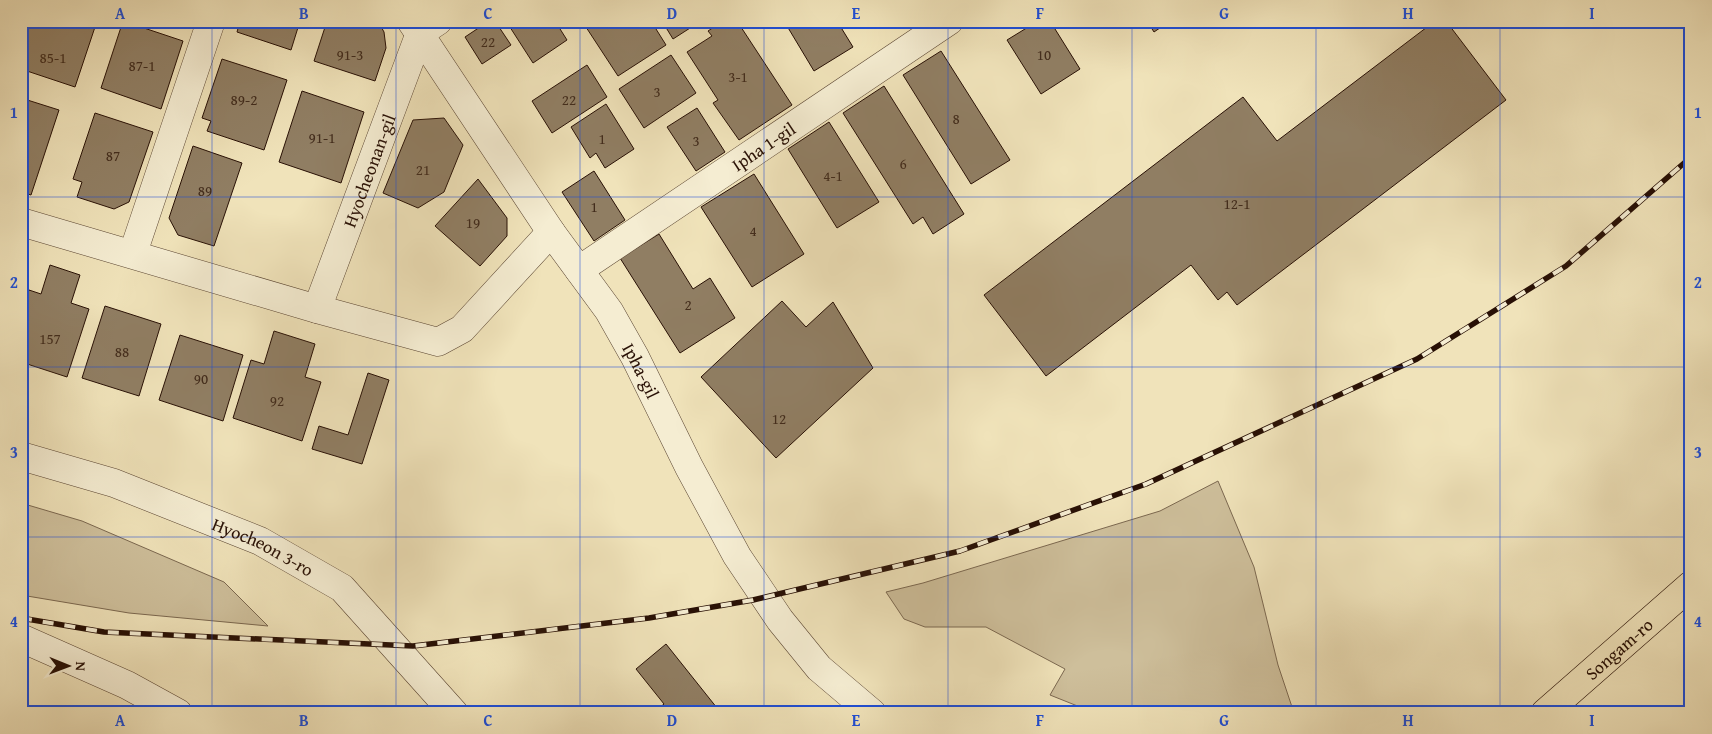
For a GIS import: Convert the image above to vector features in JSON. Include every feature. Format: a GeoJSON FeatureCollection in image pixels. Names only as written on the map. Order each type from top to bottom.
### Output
{"type":"FeatureCollection","features":[{"type":"Feature","properties":{"kind":"main road","name":"Songam-ro"},"geometry":{"type":"LineString","coordinates":[[1545,713],[1566,692],[1691,585]]}},
{"type":"Feature","properties":{"kind":"street"},"geometry":{"type":"LineString","coordinates":[[132,253],[211,21]]}},
{"type":"Feature","properties":{"kind":"street","name":"Ipha 1-gil"},"geometry":{"type":"LineString","coordinates":[[580,270],[949,21]]}},
{"type":"Feature","properties":{"kind":"street","name":"Ipha-gil"},"geometry":{"type":"LineString","coordinates":[[423,25],[551,232],[609,311],[635,357],[689,467],[737,556],[780,620],[819,668],[872,713]]}},
{"type":"Feature","properties":{"kind":"street","name":"Hyocheonan-gil"},"geometry":{"type":"LineString","coordinates":[[317,309],[423,25]]}},
{"type":"Feature","properties":{"kind":"street"},"geometry":{"type":"LineString","coordinates":[[21,222],[132,253],[317,309],[438,342],[462,330],[551,232]]}},
{"type":"Feature","properties":{"kind":"street","name":"Hyocheon 3-ro"},"geometry":{"type":"LineString","coordinates":[[21,456],[114,483],[260,541],[342,588],[454,713]]}},
{"type":"Feature","properties":{"kind":"street"},"geometry":{"type":"LineString","coordinates":[[21,638],[127,685],[178,713]]}},
{"type":"Feature","properties":{"kind":"shaded area"},"geometry":{"type":"Polygon","coordinates":[[[1218,481],[1254,567],[1278,665],[1294,713],[1095,713],[1050,695],[1065,669],[986,627],[925,627],[904,619],[886,592],[923,583],[1160,511],[1218,481]]]}},
{"type":"Feature","properties":{"kind":"shaded area"},"geometry":{"type":"Polygon","coordinates":[[[21,503],[82,521],[224,582],[268,626],[129,613],[21,595],[21,503]]]}},
{"type":"Feature","properties":{"kind":"building"},"geometry":{"type":"Polygon","coordinates":[[[29,21],[97,21],[75,87],[21,69],[21,44],[29,21]]]}},
{"type":"Feature","properties":{"kind":"building"},"geometry":{"type":"Polygon","coordinates":[[[123,21],[183,41],[161,109],[101,88],[123,21]]]}},
{"type":"Feature","properties":{"kind":"building"},"geometry":{"type":"Polygon","coordinates":[[[240,21],[300,21],[291,50],[237,32],[240,21]]]}},
{"type":"Feature","properties":{"kind":"building"},"geometry":{"type":"Polygon","coordinates":[[[327,21],[376,21],[379,23],[384,32],[386,48],[375,81],[314,61],[327,21]]]}},
{"type":"Feature","properties":{"kind":"building"},"geometry":{"type":"Polygon","coordinates":[[[489,21],[495,21],[511,45],[482,64],[465,37],[489,21]]]}},
{"type":"Feature","properties":{"kind":"building"},"geometry":{"type":"Polygon","coordinates":[[[506,21],[555,21],[567,40],[533,63],[506,21]]]}},
{"type":"Feature","properties":{"kind":"building"},"geometry":{"type":"Polygon","coordinates":[[[582,21],[651,21],[666,45],[618,76],[582,21]]]}},
{"type":"Feature","properties":{"kind":"building"},"geometry":{"type":"Polygon","coordinates":[[[662,21],[701,21],[673,39],[662,21]]]}},
{"type":"Feature","properties":{"kind":"building"},"geometry":{"type":"Polygon","coordinates":[[[723,21],[737,21],[792,105],[739,140],[713,103],[718,100],[687,52],[712,36],[708,31],[723,21]]]}},
{"type":"Feature","properties":{"kind":"building"},"geometry":{"type":"Polygon","coordinates":[[[784,21],[837,21],[853,47],[814,71],[784,21]]]}},
{"type":"Feature","properties":{"kind":"building"},"geometry":{"type":"Polygon","coordinates":[[[1038,21],[1050,21],[1080,69],[1041,94],[1007,40],[1038,21]]]}},
{"type":"Feature","properties":{"kind":"building"},"geometry":{"type":"Polygon","coordinates":[[[1147,21],[1170,21],[1154,32],[1147,21]]]}},
{"type":"Feature","properties":{"kind":"building"},"geometry":{"type":"Polygon","coordinates":[[[1435,21],[1446,21],[1506,100],[1237,305],[1227,292],[1218,300],[1191,265],[1046,376],[984,295],[1243,97],[1277,141],[1435,21]]]}},
{"type":"Feature","properties":{"kind":"building"},"geometry":{"type":"Polygon","coordinates":[[[941,51],[1010,160],[971,184],[903,75],[941,51]]]}},
{"type":"Feature","properties":{"kind":"building"},"geometry":{"type":"Polygon","coordinates":[[[671,55],[696,93],[644,128],[619,89],[671,55]]]}},
{"type":"Feature","properties":{"kind":"building"},"geometry":{"type":"Polygon","coordinates":[[[222,59],[287,80],[264,150],[207,131],[211,121],[202,118],[222,59]]]}},
{"type":"Feature","properties":{"kind":"building"},"geometry":{"type":"Polygon","coordinates":[[[587,65],[607,97],[552,133],[532,101],[587,65]]]}},
{"type":"Feature","properties":{"kind":"building"},"geometry":{"type":"Polygon","coordinates":[[[884,86],[964,214],[933,234],[923,217],[913,224],[843,113],[884,86]]]}},
{"type":"Feature","properties":{"kind":"building"},"geometry":{"type":"Polygon","coordinates":[[[302,91],[364,112],[341,183],[279,162],[302,91]]]}},
{"type":"Feature","properties":{"kind":"building"},"geometry":{"type":"Polygon","coordinates":[[[21,98],[59,110],[31,195],[21,192],[21,98]]]}},
{"type":"Feature","properties":{"kind":"building"},"geometry":{"type":"Polygon","coordinates":[[[606,104],[634,149],[605,168],[596,153],[590,158],[571,127],[606,104]]]}},
{"type":"Feature","properties":{"kind":"building"},"geometry":{"type":"Polygon","coordinates":[[[697,108],[725,152],[696,171],[667,127],[697,108]]]}},
{"type":"Feature","properties":{"kind":"building"},"geometry":{"type":"Polygon","coordinates":[[[95,113],[153,132],[129,202],[114,209],[77,197],[82,182],[73,179],[95,113]]]}},
{"type":"Feature","properties":{"kind":"building"},"geometry":{"type":"Polygon","coordinates":[[[444,118],[463,145],[444,192],[418,208],[383,193],[413,120],[444,118]]]}},
{"type":"Feature","properties":{"kind":"building"},"geometry":{"type":"Polygon","coordinates":[[[829,122],[879,202],[837,228],[788,149],[829,122]]]}},
{"type":"Feature","properties":{"kind":"building"},"geometry":{"type":"Polygon","coordinates":[[[193,146],[242,163],[214,246],[178,235],[169,218],[193,146]]]}},
{"type":"Feature","properties":{"kind":"building"},"geometry":{"type":"Polygon","coordinates":[[[594,171],[625,220],[594,241],[562,192],[594,171]]]}},
{"type":"Feature","properties":{"kind":"building"},"geometry":{"type":"Polygon","coordinates":[[[754,174],[804,254],[752,287],[701,207],[754,174]]]}},
{"type":"Feature","properties":{"kind":"building"},"geometry":{"type":"Polygon","coordinates":[[[478,179],[507,218],[507,236],[480,266],[435,226],[478,179]]]}},
{"type":"Feature","properties":{"kind":"building"},"geometry":{"type":"Polygon","coordinates":[[[659,234],[693,289],[710,278],[735,318],[680,353],[620,258],[659,234]]]}},
{"type":"Feature","properties":{"kind":"building"},"geometry":{"type":"Polygon","coordinates":[[[50,265],[80,275],[71,303],[89,309],[67,377],[21,362],[21,314],[29,290],[41,294],[50,265]]]}},
{"type":"Feature","properties":{"kind":"building"},"geometry":{"type":"Polygon","coordinates":[[[782,301],[806,327],[833,302],[873,368],[776,458],[701,377],[782,301]]]}},
{"type":"Feature","properties":{"kind":"building"},"geometry":{"type":"Polygon","coordinates":[[[105,306],[161,324],[139,396],[82,378],[105,306]]]}},
{"type":"Feature","properties":{"kind":"building"},"geometry":{"type":"Polygon","coordinates":[[[274,331],[315,344],[305,377],[321,382],[302,441],[233,418],[251,360],[264,364],[274,331]]]}},
{"type":"Feature","properties":{"kind":"building"},"geometry":{"type":"Polygon","coordinates":[[[180,335],[243,355],[223,421],[159,400],[180,335]]]}},
{"type":"Feature","properties":{"kind":"building"},"geometry":{"type":"Polygon","coordinates":[[[368,373],[389,380],[362,464],[312,449],[319,426],[348,435],[368,373]]]}},
{"type":"Feature","properties":{"kind":"building"},"geometry":{"type":"Polygon","coordinates":[[[666,644],[721,713],[653,713],[664,704],[636,669],[666,644]]]}},
{"type":"Feature","properties":{"kind":"building"},"geometry":{"type":"Polygon","coordinates":[[[1691,703],[1691,713],[1680,713],[1691,703]]]}},
{"type":"Feature","properties":{"kind":"railway"},"geometry":{"type":"LineString","coordinates":[[21,618],[104,632],[413,646],[649,618],[753,600],[960,551],[1146,484],[1417,359],[1566,266],[1691,157]]}}]}
